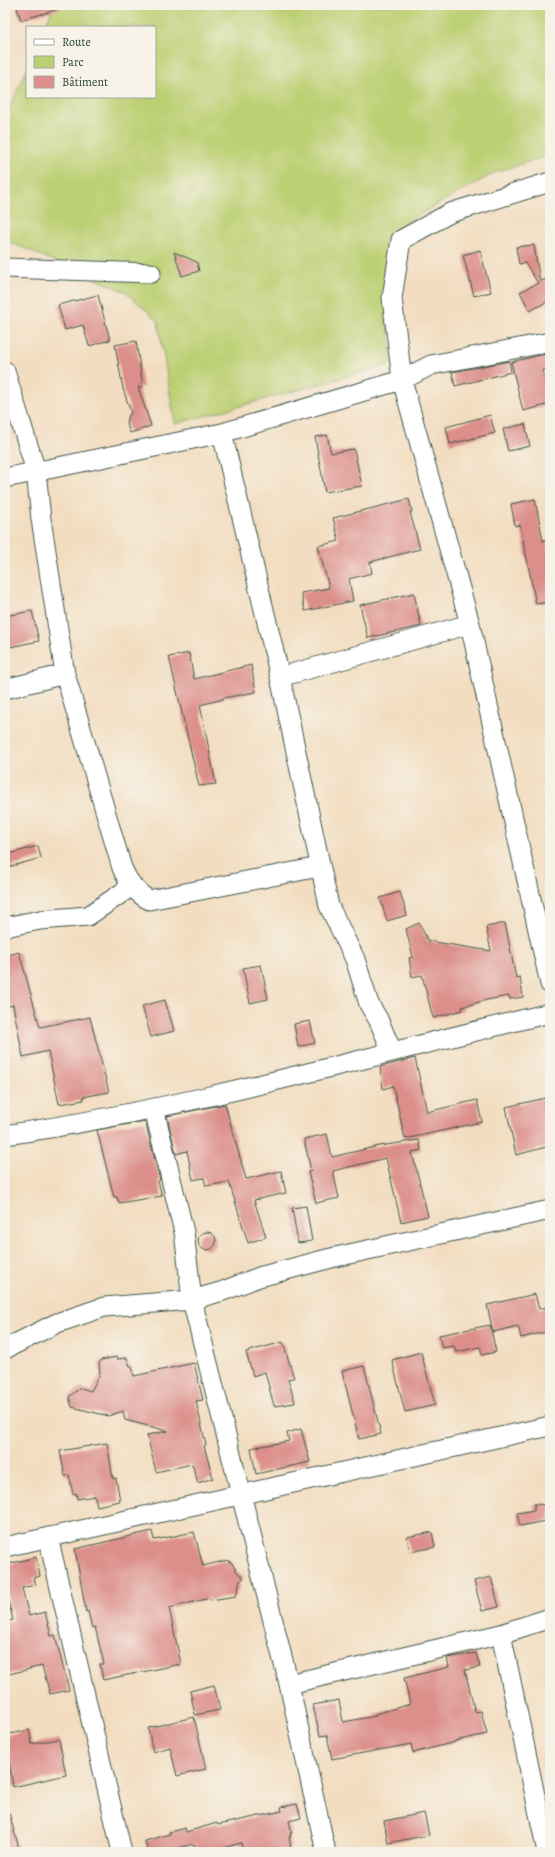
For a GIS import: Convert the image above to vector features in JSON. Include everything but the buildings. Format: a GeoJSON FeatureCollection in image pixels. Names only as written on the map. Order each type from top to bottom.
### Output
{"type":"FeatureCollection","features":[{"type":"Feature","properties":{"kind":"street"},"geometry":{"type":"LineString","coordinates":[[550,182],[450,214],[401,240],[392,298],[402,380],[470,624],[550,984]]}},
{"type":"Feature","properties":{"kind":"street"},"geometry":{"type":"LineString","coordinates":[[5,268],[151,273]]}},
{"type":"Feature","properties":{"kind":"street"},"geometry":{"type":"LineString","coordinates":[[5,478],[222,433],[402,380],[431,365],[550,342]]}},
{"type":"Feature","properties":{"kind":"street"},"geometry":{"type":"LineString","coordinates":[[5,371],[36,471],[41,519],[65,674],[122,868],[132,886],[140,895],[149,900],[159,899],[320,867]]}},
{"type":"Feature","properties":{"kind":"street"},"geometry":{"type":"LineString","coordinates":[[222,433],[280,677],[329,906],[355,959],[369,1004],[378,1019],[392,1051]]}},
{"type":"Feature","properties":{"kind":"street"},"geometry":{"type":"LineString","coordinates":[[280,677],[470,624]]}},
{"type":"Feature","properties":{"kind":"street"},"geometry":{"type":"LineString","coordinates":[[5,689],[65,674]]}},
{"type":"Feature","properties":{"kind":"street"},"geometry":{"type":"LineString","coordinates":[[5,927],[40,920],[88,916],[132,886]]}},
{"type":"Feature","properties":{"kind":"street"},"geometry":{"type":"LineString","coordinates":[[5,1135],[54,1128],[154,1109],[550,1013]]}},
{"type":"Feature","properties":{"kind":"street"},"geometry":{"type":"LineString","coordinates":[[154,1109],[184,1232],[192,1300],[289,1684],[326,1852]]}},
{"type":"Feature","properties":{"kind":"street"},"geometry":{"type":"LineString","coordinates":[[5,1349],[57,1323],[104,1307],[192,1300],[223,1291],[259,1277],[331,1258],[550,1210]]}},
{"type":"Feature","properties":{"kind":"street"},"geometry":{"type":"LineString","coordinates":[[5,1547],[550,1426]]}},
{"type":"Feature","properties":{"kind":"street"},"geometry":{"type":"LineString","coordinates":[[48,1537],[122,1852]]}},
{"type":"Feature","properties":{"kind":"street"},"geometry":{"type":"LineString","coordinates":[[289,1684],[501,1634],[550,1618]]}},
{"type":"Feature","properties":{"kind":"street"},"geometry":{"type":"LineString","coordinates":[[501,1634],[547,1852]]}},
{"type":"Feature","properties":{"kind":"green space"},"geometry":{"type":"Polygon","coordinates":[[[51,5],[550,5],[550,155],[496,172],[397,227],[387,304],[392,364],[175,424],[158,321],[126,292],[5,240],[5,111],[13,101],[26,70],[26,98],[156,98],[156,26],[45,26],[52,10],[51,5]]]}}]}
